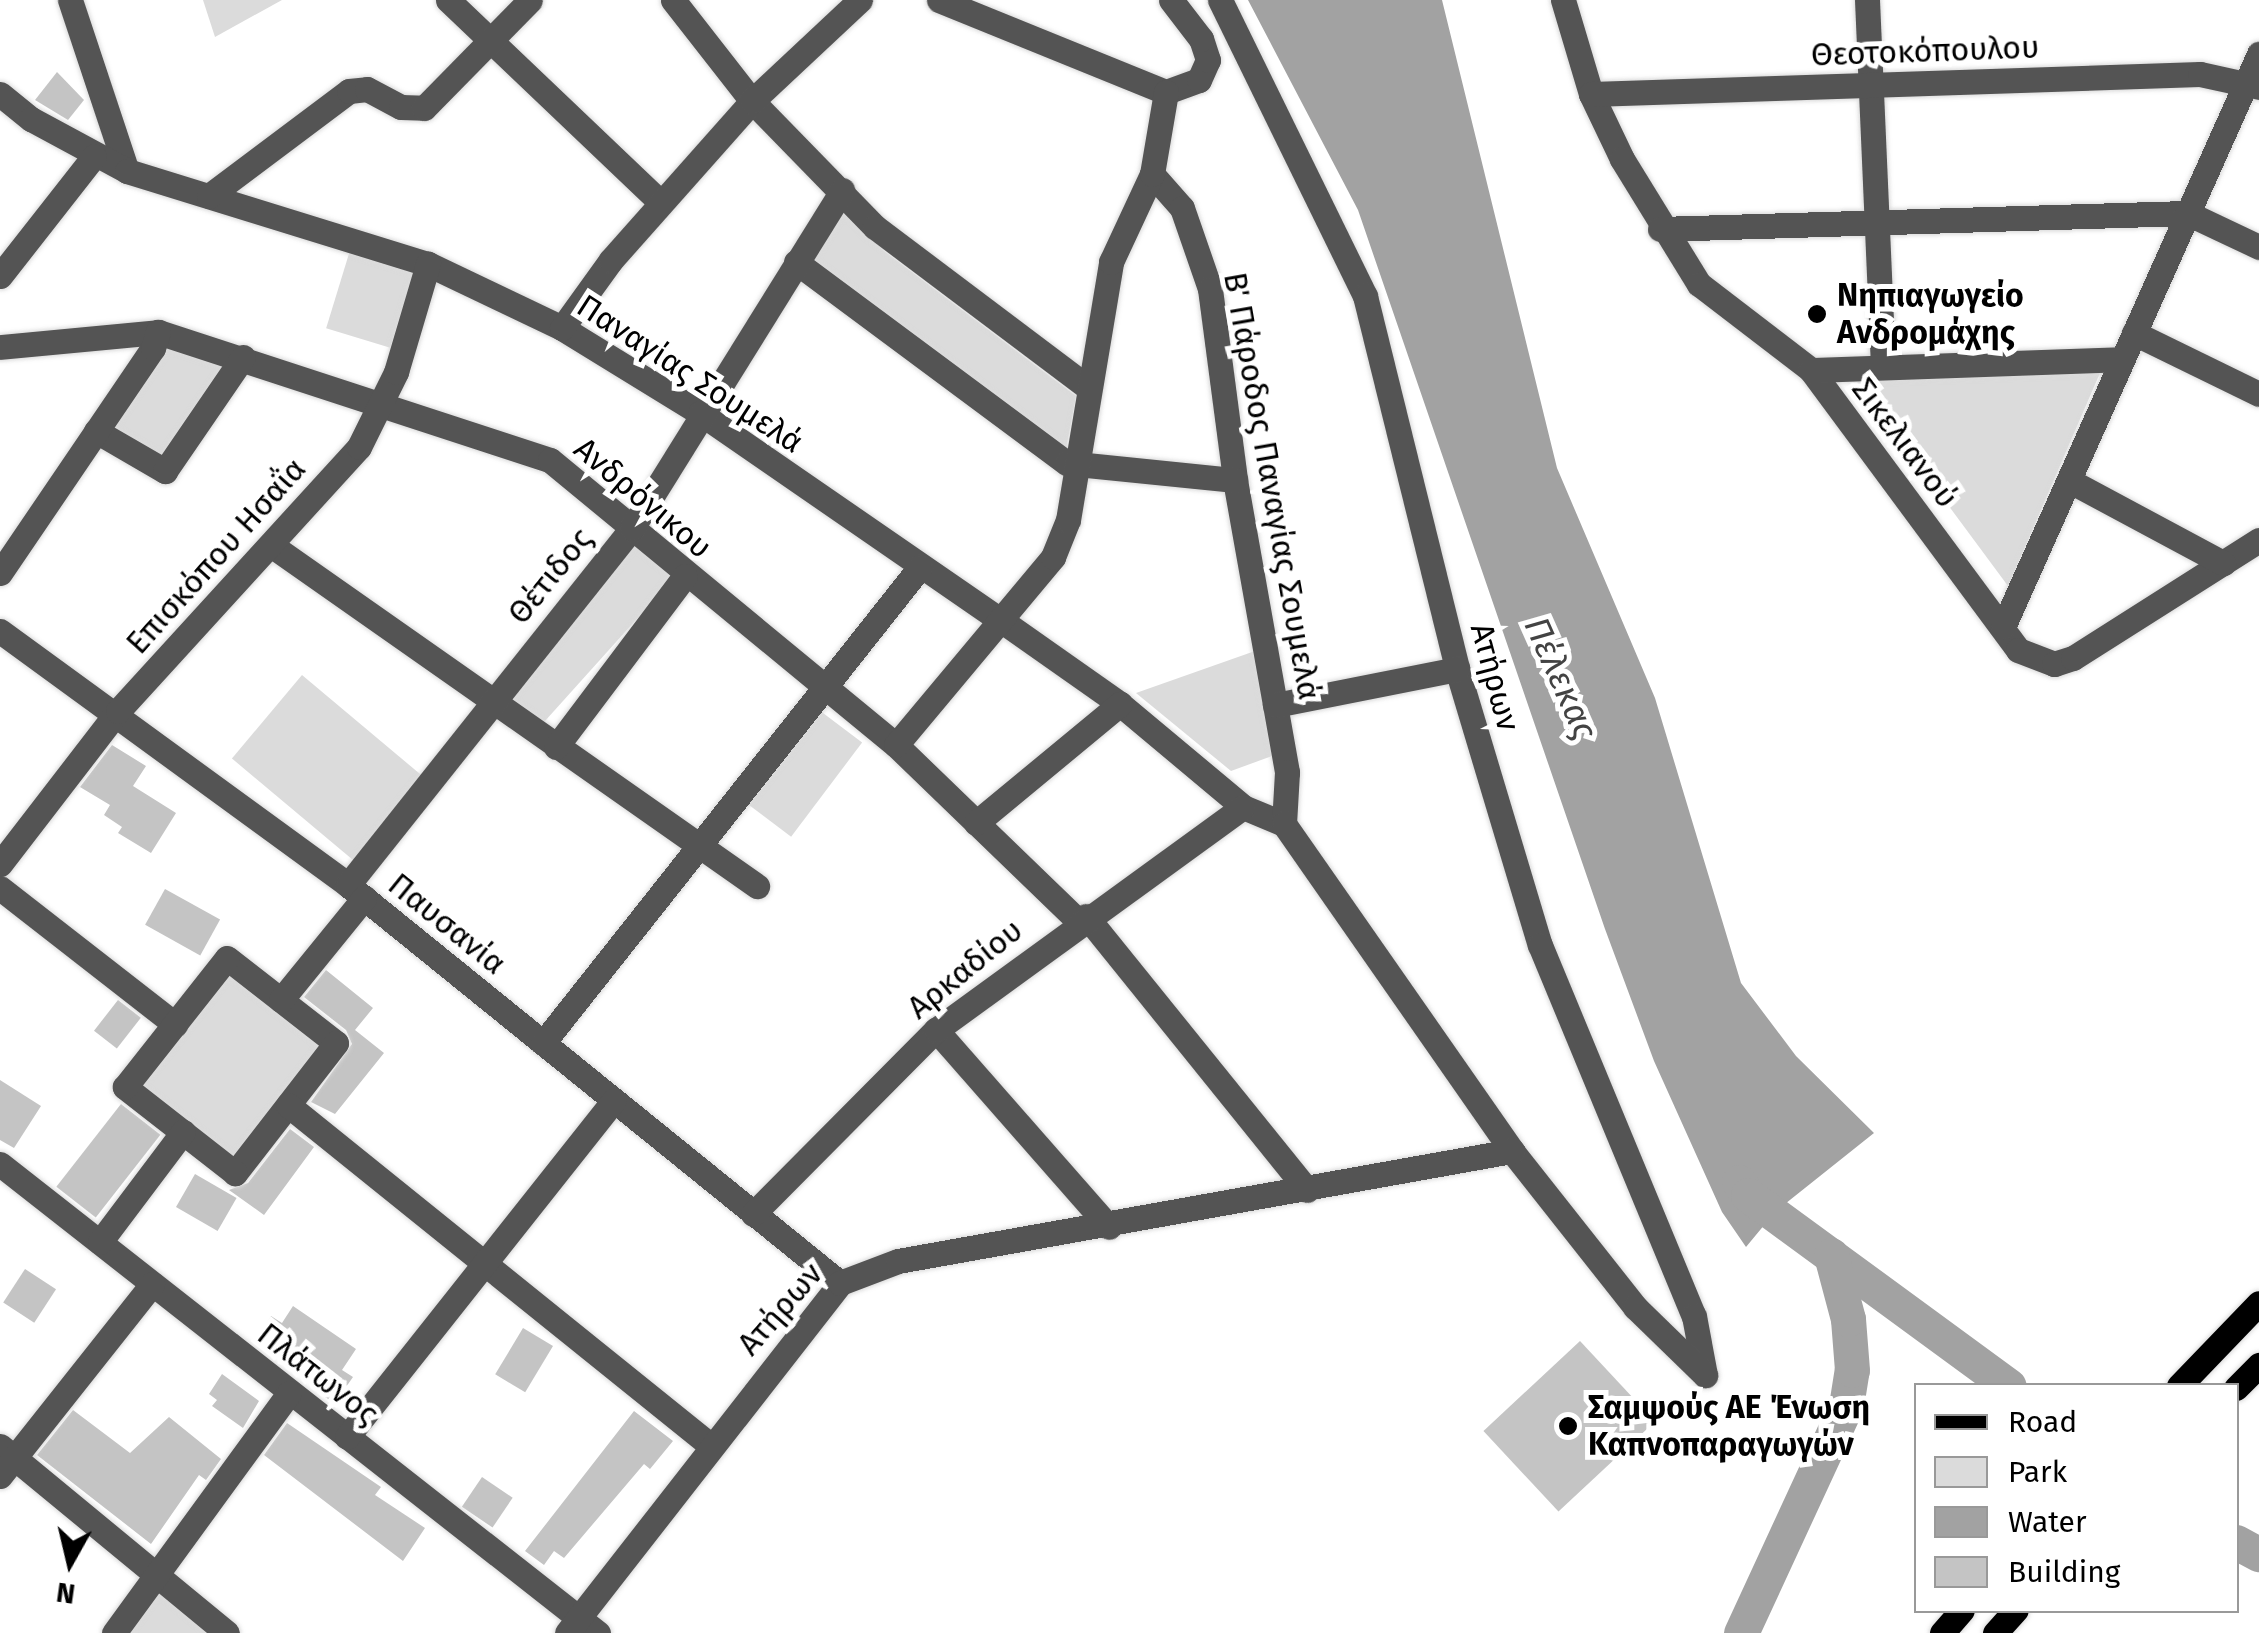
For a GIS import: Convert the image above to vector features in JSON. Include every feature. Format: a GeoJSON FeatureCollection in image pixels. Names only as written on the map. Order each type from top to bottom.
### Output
{"type":"FeatureCollection","features":[{"type":"Feature","properties":{"kind":"main road"},"geometry":{"type":"LineString","coordinates":[[2181,1383],[2259,1303]]}},
{"type":"Feature","properties":{"kind":"main road"},"geometry":{"type":"LineString","coordinates":[[2239,1385],[2259,1365]]}},
{"type":"Feature","properties":{"kind":"main road"},"geometry":{"type":"LineString","coordinates":[[1942,1633],[1959,1613]]}},
{"type":"Feature","properties":{"kind":"main road"},"geometry":{"type":"LineString","coordinates":[[1995,1633],[2014,1613]]}},
{"type":"Feature","properties":{"kind":"street"},"geometry":{"type":"LineString","coordinates":[[71,0],[128,172]]}},
{"type":"Feature","properties":{"kind":"street"},"geometry":{"type":"LineString","coordinates":[[448,0],[661,204]]}},
{"type":"Feature","properties":{"kind":"street"},"geometry":{"type":"LineString","coordinates":[[209,196],[340,95],[367,89],[401,107],[424,108],[530,0]]}},
{"type":"Feature","properties":{"kind":"street"},"geometry":{"type":"LineString","coordinates":[[562,328],[661,204],[752,101],[860,0]]}},
{"type":"Feature","properties":{"kind":"street"},"geometry":{"type":"LineString","coordinates":[[939,0],[1166,92],[1199,80],[1208,60],[1201,39],[1171,0]]}},
{"type":"Feature","properties":{"kind":"street","name":"Ατήρων"},"geometry":{"type":"LineString","coordinates":[[581,1628],[710,1445],[840,1283],[898,1261],[1109,1227],[1512,1152],[1636,1307],[1705,1375],[1694,1316],[1540,945],[1457,668],[1365,296],[1220,0]]}},
{"type":"Feature","properties":{"kind":"street","name":"Σικελιανού"},"geometry":{"type":"LineString","coordinates":[[1563,0],[1591,94],[1660,229],[1724,307],[1811,370],[2018,650],[2054,664],[2222,562]]}},
{"type":"Feature","properties":{"kind":"street"},"geometry":{"type":"LineString","coordinates":[[1868,0],[1882,366]]}},
{"type":"Feature","properties":{"kind":"street"},"geometry":{"type":"LineString","coordinates":[[685,4],[752,101],[930,274],[1089,388]]}},
{"type":"Feature","properties":{"kind":"street"},"geometry":{"type":"LineString","coordinates":[[2003,627],[2187,212],[2253,84],[2259,54]]}},
{"type":"Feature","properties":{"kind":"street","name":"Θεοτοκόπουλου"},"geometry":{"type":"LineString","coordinates":[[1591,94],[2200,74],[2253,84]]}},
{"type":"Feature","properties":{"kind":"street"},"geometry":{"type":"LineString","coordinates":[[896,745],[1053,557],[1068,520],[1112,262],[1152,174],[1166,92]]}},
{"type":"Feature","properties":{"kind":"street","name":"Παναγίας Σουμελά"},"geometry":{"type":"LineString","coordinates":[[0,94],[94,156],[128,172],[428,264],[562,328],[700,414],[1002,621],[1120,704],[1244,807],[1284,824]]}},
{"type":"Feature","properties":{"kind":"street"},"geometry":{"type":"LineString","coordinates":[[0,276],[94,156]]}},
{"type":"Feature","properties":{"kind":"street","name":"Β΄ Πάροδος Παναγίας Σουμελά"},"geometry":{"type":"LineString","coordinates":[[1152,174],[1182,208],[1210,289],[1235,480],[1287,772],[1284,824]]}},
{"type":"Feature","properties":{"kind":"street","name":"Θέτιδος"},"geometry":{"type":"LineString","coordinates":[[282,1000],[491,701],[632,528],[842,190]]}},
{"type":"Feature","properties":{"kind":"street"},"geometry":{"type":"LineString","coordinates":[[1660,229],[2187,212],[2259,247]]}},
{"type":"Feature","properties":{"kind":"street"},"geometry":{"type":"LineString","coordinates":[[796,262],[1076,466],[1235,480]]}},
{"type":"Feature","properties":{"kind":"street","name":"Επισκόπου Ησαΐα"},"geometry":{"type":"LineString","coordinates":[[0,864],[118,712],[359,447],[382,404],[428,264]]}},
{"type":"Feature","properties":{"kind":"street"},"geometry":{"type":"LineString","coordinates":[[0,573],[158,332]]}},
{"type":"Feature","properties":{"kind":"street","name":"Ανδρόνικου"},"geometry":{"type":"LineString","coordinates":[[0,347],[158,332],[550,460],[685,576],[896,745],[1082,919],[1306,1190]]}},
{"type":"Feature","properties":{"kind":"street"},"geometry":{"type":"LineString","coordinates":[[2134,333],[2259,394]]}},
{"type":"Feature","properties":{"kind":"street"},"geometry":{"type":"LineString","coordinates":[[96,432],[165,471],[243,357]]}},
{"type":"Feature","properties":{"kind":"street"},"geometry":{"type":"LineString","coordinates":[[1811,370],[2122,359]]}},
{"type":"Feature","properties":{"kind":"street"},"geometry":{"type":"LineString","coordinates":[[2070,480],[2222,562],[2259,540]]}},
{"type":"Feature","properties":{"kind":"street"},"geometry":{"type":"LineString","coordinates":[[271,545],[757,886]]}},
{"type":"Feature","properties":{"kind":"street"},"geometry":{"type":"LineString","coordinates":[[542,1043],[920,567]]}},
{"type":"Feature","properties":{"kind":"street"},"geometry":{"type":"LineString","coordinates":[[556,746],[685,576]]}},
{"type":"Feature","properties":{"kind":"street","name":"Παυσανία"},"geometry":{"type":"LineString","coordinates":[[0,631],[118,712],[356,892],[840,1283]]}},
{"type":"Feature","properties":{"kind":"street"},"geometry":{"type":"LineString","coordinates":[[1276,705],[1457,668]]}},
{"type":"Feature","properties":{"kind":"street"},"geometry":{"type":"LineString","coordinates":[[976,823],[1120,704]]}},
{"type":"Feature","properties":{"kind":"street","name":"Αρκαδίου"},"geometry":{"type":"LineString","coordinates":[[753,1214],[936,1030],[1082,919],[1244,807]]}},
{"type":"Feature","properties":{"kind":"street"},"geometry":{"type":"LineString","coordinates":[[1284,824],[1512,1152]]}},
{"type":"Feature","properties":{"kind":"street"},"geometry":{"type":"LineString","coordinates":[[0,888],[175,1024]]}},
{"type":"Feature","properties":{"kind":"street"},"geometry":{"type":"LineString","coordinates":[[227,958],[282,1000],[336,1043],[235,1172],[126,1087],[227,958]]}},
{"type":"Feature","properties":{"kind":"street"},"geometry":{"type":"LineString","coordinates":[[936,1030],[1109,1227]]}},
{"type":"Feature","properties":{"kind":"street"},"geometry":{"type":"LineString","coordinates":[[347,1437],[614,1101]]}},
{"type":"Feature","properties":{"kind":"street"},"geometry":{"type":"LineString","coordinates":[[288,1106],[486,1261],[710,1445]]}},
{"type":"Feature","properties":{"kind":"street"},"geometry":{"type":"LineString","coordinates":[[100,1242],[183,1132]]}},
{"type":"Feature","properties":{"kind":"street","name":"Πλάτωνος"},"geometry":{"type":"LineString","coordinates":[[0,1164],[347,1437],[581,1628]]}},
{"type":"Feature","properties":{"kind":"street"},"geometry":{"type":"LineString","coordinates":[[152,1284],[5,1460],[161,1577],[227,1633]]}},
{"type":"Feature","properties":{"kind":"street"},"geometry":{"type":"LineString","coordinates":[[114,1633],[161,1577],[288,1393]]}},
{"type":"Feature","properties":{"kind":"green space"},"geometry":{"type":"Polygon","coordinates":[[[203,0],[282,0],[215,37],[203,0]]]}},
{"type":"Feature","properties":{"kind":"green space"},"geometry":{"type":"Polygon","coordinates":[[[841,207],[884,251],[1076,396],[1065,455],[808,263],[841,207]]]}},
{"type":"Feature","properties":{"kind":"green space"},"geometry":{"type":"Polygon","coordinates":[[[351,247],[415,267],[390,348],[326,328],[351,247]]]}},
{"type":"Feature","properties":{"kind":"green space"},"geometry":{"type":"Polygon","coordinates":[[[164,337],[231,359],[160,459],[105,427],[164,337]]]}},
{"type":"Feature","properties":{"kind":"green space"},"geometry":{"type":"Polygon","coordinates":[[[2100,373],[2008,586],[1857,382],[1862,379],[2100,373]]]}},
{"type":"Feature","properties":{"kind":"green space"},"geometry":{"type":"Polygon","coordinates":[[[633,541],[674,578],[541,726],[500,689],[633,541]]]}},
{"type":"Feature","properties":{"kind":"green space"},"geometry":{"type":"Polygon","coordinates":[[[1255,651],[1272,756],[1231,771],[1136,693],[1255,651]]]}},
{"type":"Feature","properties":{"kind":"green space"},"geometry":{"type":"Polygon","coordinates":[[[302,675],[425,778],[355,861],[232,758],[302,675]]]}},
{"type":"Feature","properties":{"kind":"green space"},"geometry":{"type":"Polygon","coordinates":[[[815,707],[862,743],[791,837],[744,801],[815,707]]]}},
{"type":"Feature","properties":{"kind":"green space"},"geometry":{"type":"Polygon","coordinates":[[[224,971],[324,1042],[236,1154],[226,1157],[141,1091],[139,1080],[224,971]]]}},
{"type":"Feature","properties":{"kind":"green space"},"geometry":{"type":"Polygon","coordinates":[[[162,1587],[216,1633],[124,1633],[162,1587]]]}},
{"type":"Feature","properties":{"kind":"water"},"geometry":{"type":"Polygon","coordinates":[[[1248,0],[1442,0],[1557,468],[1655,698],[1741,983],[1796,1056],[1874,1133],[1775,1212],[1746,1247],[1722,1212],[1654,1061],[1358,210],[1248,0]]]}},
{"type":"Feature","properties":{"kind":"building"},"geometry":{"type":"Polygon","coordinates":[[[57,72],[84,100],[68,120],[35,100],[57,72]]]}},
{"type":"Feature","properties":{"kind":"building"},"geometry":{"type":"Polygon","coordinates":[[[112,745],[146,766],[133,786],[176,813],[151,853],[118,833],[122,827],[104,815],[110,805],[80,787],[112,745]]]}},
{"type":"Feature","properties":{"kind":"building"},"geometry":{"type":"Polygon","coordinates":[[[165,889],[220,920],[200,955],[145,925],[165,889]]]}},
{"type":"Feature","properties":{"kind":"building"},"geometry":{"type":"Polygon","coordinates":[[[326,970],[373,1008],[355,1030],[384,1053],[335,1114],[311,1102],[352,1044],[346,1030],[304,997],[326,970]]]}},
{"type":"Feature","properties":{"kind":"building"},"geometry":{"type":"Polygon","coordinates":[[[118,1000],[141,1018],[117,1049],[94,1031],[118,1000]]]}},
{"type":"Feature","properties":{"kind":"building"},"geometry":{"type":"Polygon","coordinates":[[[0,1080],[41,1106],[14,1148],[0,1140],[0,1080]]]}},
{"type":"Feature","properties":{"kind":"building"},"geometry":{"type":"Polygon","coordinates":[[[121,1104],[160,1135],[96,1218],[56,1187],[121,1104]]]}},
{"type":"Feature","properties":{"kind":"building"},"geometry":{"type":"Polygon","coordinates":[[[290,1129],[314,1147],[264,1215],[229,1190],[248,1183],[290,1129]]]}},
{"type":"Feature","properties":{"kind":"building"},"geometry":{"type":"Polygon","coordinates":[[[195,1174],[237,1198],[218,1231],[176,1207],[195,1174]]]}},
{"type":"Feature","properties":{"kind":"building"},"geometry":{"type":"Polygon","coordinates":[[[25,1269],[56,1289],[34,1323],[3,1303],[25,1269]]]}},
{"type":"Feature","properties":{"kind":"building"},"geometry":{"type":"Polygon","coordinates":[[[293,1306],[356,1349],[342,1370],[353,1377],[335,1403],[320,1394],[324,1388],[254,1341],[271,1316],[282,1323],[293,1306]]]}},
{"type":"Feature","properties":{"kind":"building"},"geometry":{"type":"Polygon","coordinates":[[[523,1328],[553,1346],[525,1392],[495,1374],[523,1328]]]}},
{"type":"Feature","properties":{"kind":"building","name":"Σαμψούς ΑΕ Ένωση Καπνοπαραγωγών"},"geometry":{"type":"Polygon","coordinates":[[[1580,1341],[1655,1421],[1558,1511],[1483,1431],[1580,1341]]]}},
{"type":"Feature","properties":{"kind":"building"},"geometry":{"type":"Polygon","coordinates":[[[222,1374],[259,1401],[243,1428],[212,1406],[217,1400],[209,1394],[222,1374]]]}},
{"type":"Feature","properties":{"kind":"building"},"geometry":{"type":"Polygon","coordinates":[[[73,1410],[130,1453],[169,1417],[221,1459],[206,1480],[199,1475],[151,1544],[37,1455],[73,1410]]]}},
{"type":"Feature","properties":{"kind":"building"},"geometry":{"type":"Polygon","coordinates":[[[634,1411],[673,1441],[650,1469],[644,1464],[564,1558],[554,1551],[544,1565],[525,1551],[634,1411]]]}},
{"type":"Feature","properties":{"kind":"building"},"geometry":{"type":"Polygon","coordinates":[[[287,1423],[381,1487],[375,1495],[425,1528],[403,1561],[264,1455],[287,1423]]]}},
{"type":"Feature","properties":{"kind":"building"},"geometry":{"type":"Polygon","coordinates":[[[482,1477],[513,1498],[493,1528],[462,1507],[482,1477]]]}},
{"type":"Feature","properties":{"kind":"waterway","name":"Πέλεκας"},"geometry":{"type":"LineString","coordinates":[[1739,1182],[1748,1195],[2005,1383]]}},
{"type":"Feature","properties":{"kind":"waterway"},"geometry":{"type":"LineString","coordinates":[[1741,1633],[1846,1406],[1852,1370],[1848,1319],[1831,1255]]}},
{"type":"Feature","properties":{"kind":"waterway","name":"Πέλεκας"},"geometry":{"type":"LineString","coordinates":[[2239,1544],[2259,1554]]}},
{"type":"Feature","properties":{"kind":"place","name":"Νηπιαγωγείο Ανδρομάχης"},"geometry":{"type":"Point","coordinates":[1817,314]}},
{"type":"Feature","properties":{"kind":"place","name":"Σαμψούς ΑΕ Ένωση Καπνοπαραγωγών"},"geometry":{"type":"Point","coordinates":[1568,1426]}}]}
